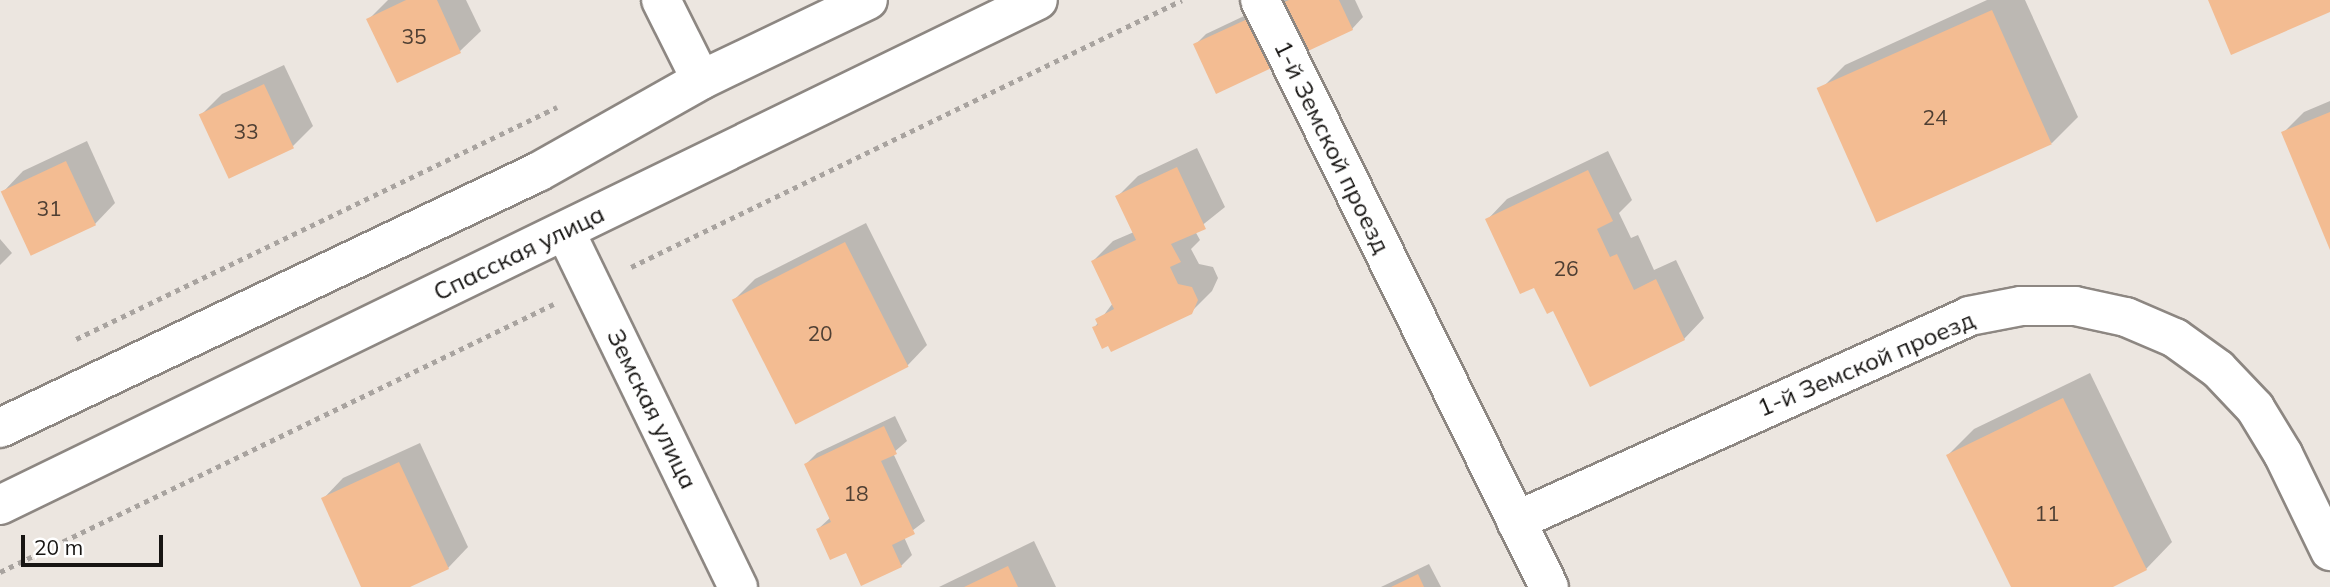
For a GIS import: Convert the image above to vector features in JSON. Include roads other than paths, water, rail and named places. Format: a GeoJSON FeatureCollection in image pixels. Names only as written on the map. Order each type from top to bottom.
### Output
{"type":"FeatureCollection","features":[{"type":"Feature","properties":{"kind":"street"},"geometry":{"type":"LineString","coordinates":[[661,0],[701,80]]}},
{"type":"Feature","properties":{"kind":"street"},"geometry":{"type":"LineString","coordinates":[[0,428],[538,173],[701,80],[868,0]]}},
{"type":"Feature","properties":{"kind":"street","name":"Спасская улица"},"geometry":{"type":"LineString","coordinates":[[0,505],[1038,0]]}},
{"type":"Feature","properties":{"kind":"street","name":"1-й Земской проезд"},"geometry":{"type":"LineString","coordinates":[[1259,0],[1549,587]]}},
{"type":"Feature","properties":{"kind":"street","name":"Земская улица"},"geometry":{"type":"LineString","coordinates":[[565,231],[738,587]]}},
{"type":"Feature","properties":{"kind":"street","name":"1-й Земской проезд"},"geometry":{"type":"LineString","coordinates":[[1516,521],[1969,316],[2021,306],[2074,306],[2126,317],[2163,333],[2218,369],[2262,420],[2330,551]]}}]}
